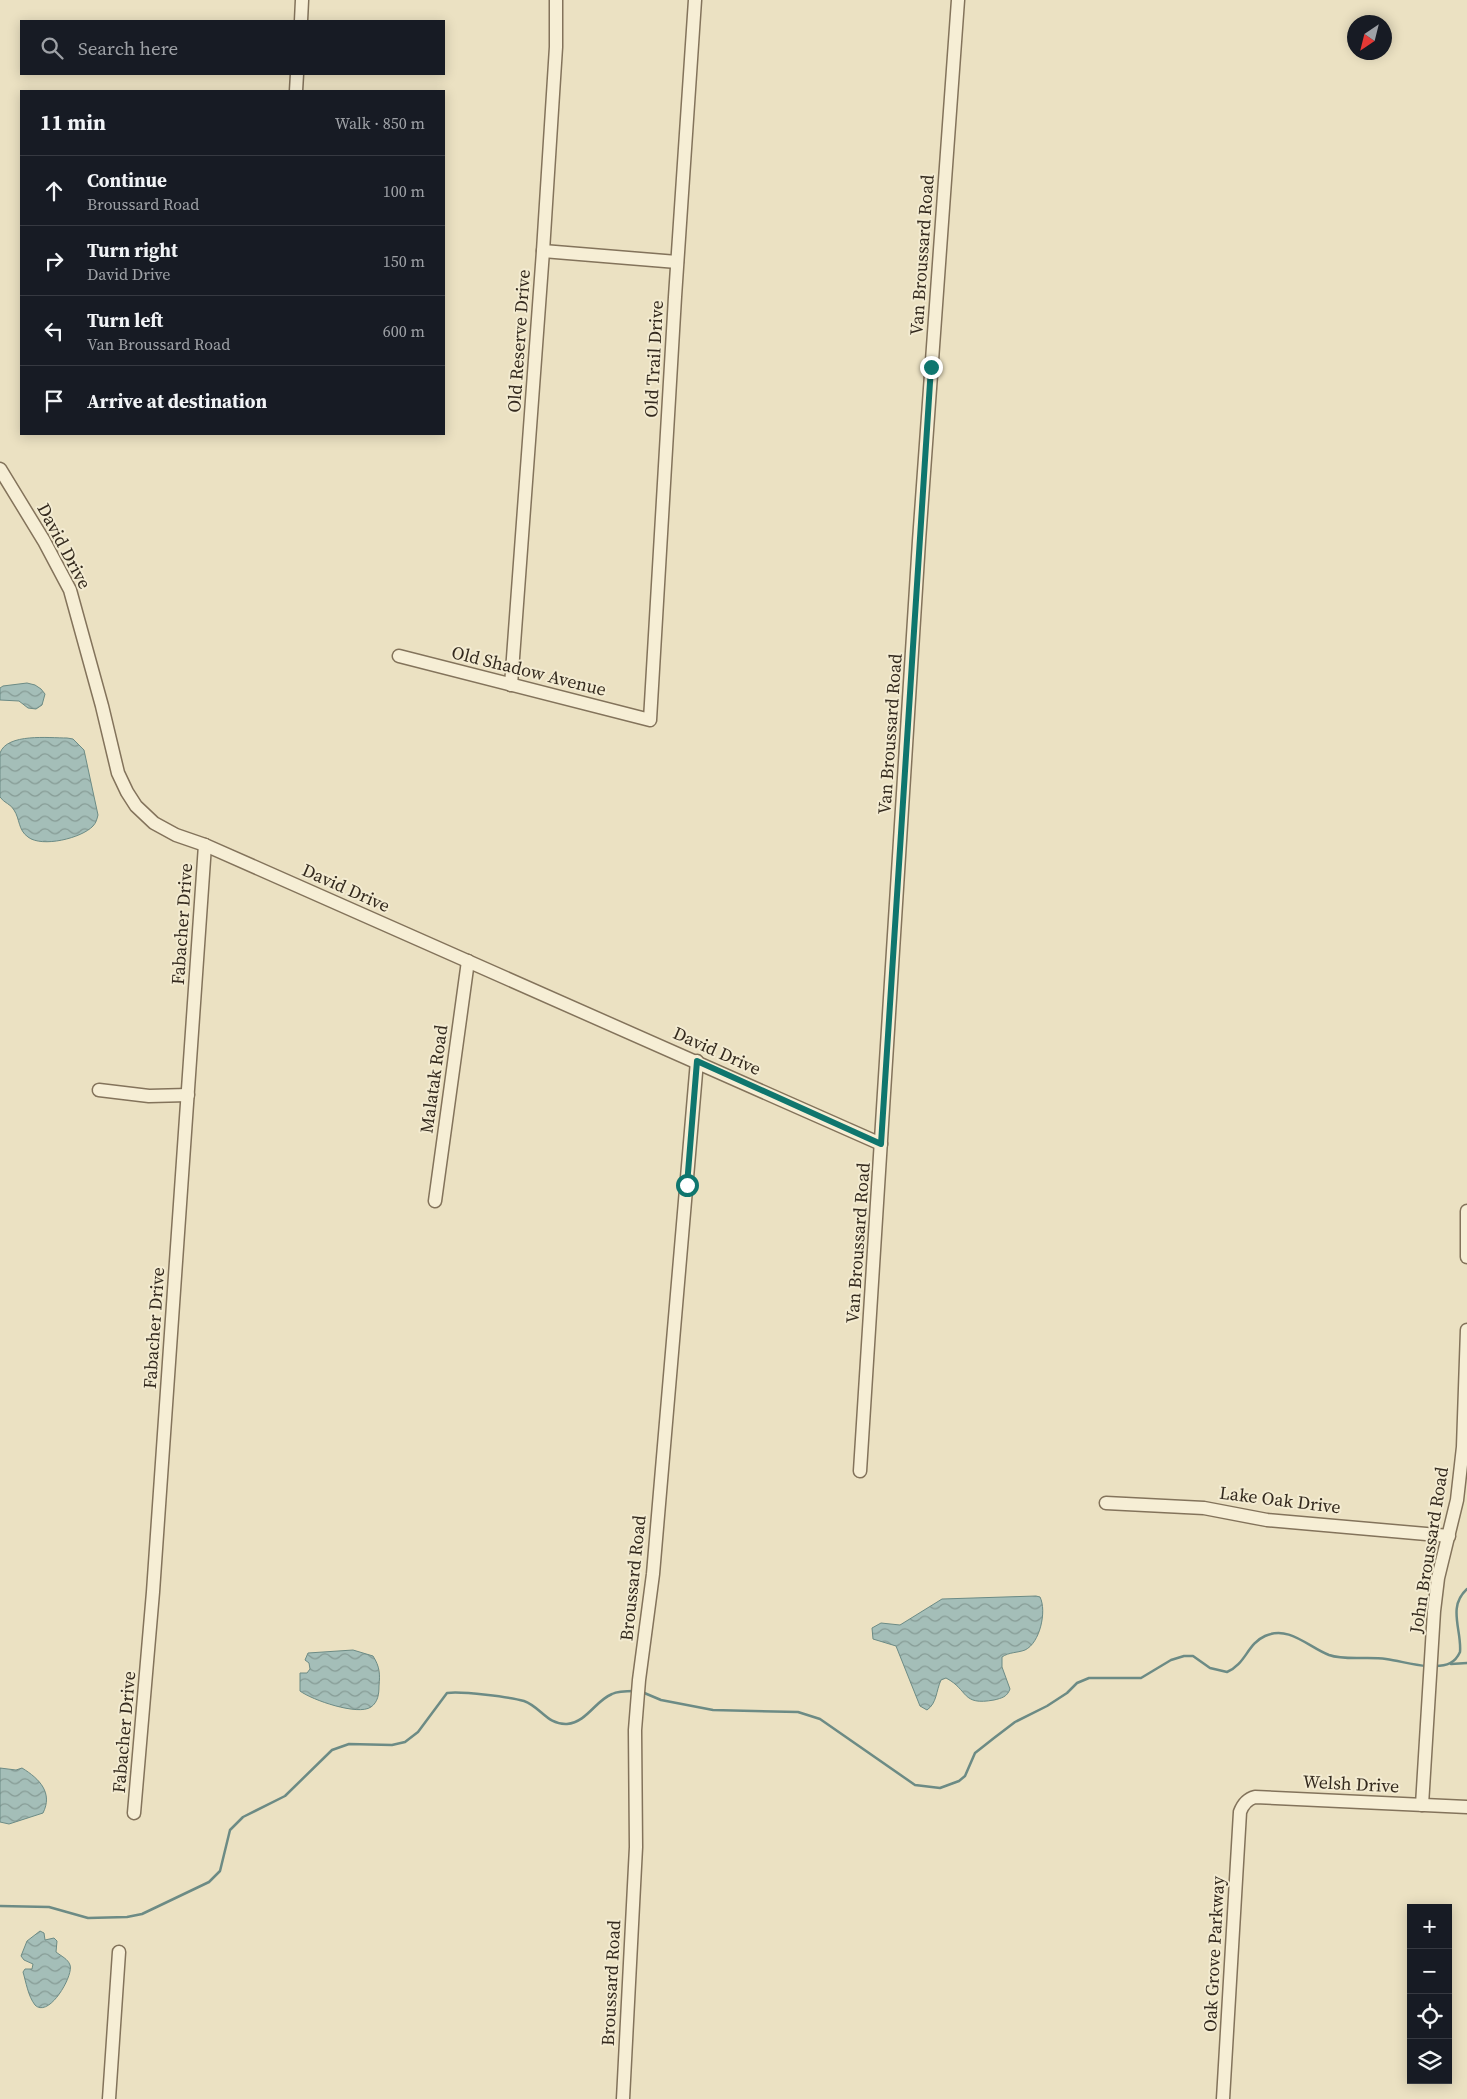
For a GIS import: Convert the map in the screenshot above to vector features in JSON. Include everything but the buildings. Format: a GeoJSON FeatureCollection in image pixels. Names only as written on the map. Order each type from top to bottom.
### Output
{"type":"FeatureCollection","features":[{"type":"Feature","properties":{"kind":"street"},"geometry":{"type":"LineString","coordinates":[[301,20],[302,0]]}},
{"type":"Feature","properties":{"kind":"street","name":"Old Reserve Drive"},"geometry":{"type":"LineString","coordinates":[[512,685],[543,252],[556,47],[556,0]]}},
{"type":"Feature","properties":{"kind":"street","name":"Old Trail Drive"},"geometry":{"type":"LineString","coordinates":[[650,720],[677,262],[695,0]]}},
{"type":"Feature","properties":{"kind":"street","name":"Van Broussard Road"},"geometry":{"type":"LineString","coordinates":[[860,1471],[920,532],[958,0]]}},
{"type":"Feature","properties":{"kind":"street"},"geometry":{"type":"LineString","coordinates":[[296,90],[298,75]]}},
{"type":"Feature","properties":{"kind":"street"},"geometry":{"type":"LineString","coordinates":[[543,252],[677,262]]}},
{"type":"Feature","properties":{"kind":"street","name":"David Drive"},"geometry":{"type":"LineString","coordinates":[[0,469],[44,541],[70,590],[102,706],[118,773],[136,806],[154,823],[176,835],[205,845],[881,1144]]}},
{"type":"Feature","properties":{"kind":"street","name":"Old Shadow Avenue"},"geometry":{"type":"LineString","coordinates":[[399,656],[650,720]]}},
{"type":"Feature","properties":{"kind":"street","name":"Fabacher Drive"},"geometry":{"type":"LineString","coordinates":[[134,1813],[153,1592],[205,845]]}},
{"type":"Feature","properties":{"kind":"street","name":"Malatak Road"},"geometry":{"type":"LineString","coordinates":[[435,1201],[468,961]]}},
{"type":"Feature","properties":{"kind":"street","name":"Broussard Road"},"geometry":{"type":"LineString","coordinates":[[623,2099],[636,1847],[634,1751],[637,1702],[653,1574],[697,1061]]}},
{"type":"Feature","properties":{"kind":"street"},"geometry":{"type":"LineString","coordinates":[[99,1090],[149,1096],[188,1095]]}},
{"type":"Feature","properties":{"kind":"street"},"geometry":{"type":"LineString","coordinates":[[1467,1211],[1467,1257]]}},
{"type":"Feature","properties":{"kind":"street","name":"John Broussard Road"},"geometry":{"type":"LineString","coordinates":[[1422,1805],[1428,1688],[1438,1578],[1457,1500],[1462,1447],[1467,1330]]}},
{"type":"Feature","properties":{"kind":"street","name":"Lake Oak Drive"},"geometry":{"type":"LineString","coordinates":[[1106,1503],[1204,1508],[1268,1520],[1449,1536]]}},
{"type":"Feature","properties":{"kind":"street","name":"Welsh Drive"},"geometry":{"type":"LineString","coordinates":[[1240,1812],[1246,1801],[1255,1797],[1467,1808]]}},
{"type":"Feature","properties":{"kind":"street","name":"Oak Grove Parkway"},"geometry":{"type":"LineString","coordinates":[[1223,2099],[1240,1812]]}},
{"type":"Feature","properties":{"kind":"street"},"geometry":{"type":"LineString","coordinates":[[108,2099],[119,1952]]}},
{"type":"Feature","properties":{"kind":"water"},"geometry":{"type":"Polygon","coordinates":[[[27,683],[35,685],[45,694],[42,705],[36,709],[28,708],[19,701],[0,700],[0,688],[3,686],[27,683]]]}},
{"type":"Feature","properties":{"kind":"water"},"geometry":{"type":"Polygon","coordinates":[[[40,737],[73,739],[84,750],[98,815],[97,819],[88,830],[71,838],[52,842],[34,840],[28,837],[21,828],[13,808],[0,797],[0,753],[11,742],[20,739],[40,737]]]}},
{"type":"Feature","properties":{"kind":"water"},"geometry":{"type":"Polygon","coordinates":[[[1040,1597],[1042,1603],[1041,1626],[1035,1641],[1025,1650],[1002,1657],[1002,1667],[1010,1689],[1002,1698],[983,1701],[970,1699],[959,1687],[946,1678],[941,1680],[935,1700],[927,1710],[920,1706],[896,1646],[873,1639],[872,1628],[881,1623],[900,1625],[942,1599],[1040,1597]]]}},
{"type":"Feature","properties":{"kind":"water"},"geometry":{"type":"Polygon","coordinates":[[[353,1650],[373,1656],[378,1667],[378,1695],[377,1700],[371,1707],[356,1710],[335,1706],[314,1699],[300,1691],[300,1673],[307,1673],[310,1669],[309,1663],[305,1660],[308,1653],[353,1650]]]}},
{"type":"Feature","properties":{"kind":"water"},"geometry":{"type":"Polygon","coordinates":[[[0,1768],[16,1770],[22,1768],[39,1782],[43,1787],[46,1799],[43,1813],[9,1824],[0,1822],[0,1768]]]}},
{"type":"Feature","properties":{"kind":"water"},"geometry":{"type":"Polygon","coordinates":[[[40,1931],[44,1933],[45,1940],[54,1938],[57,1941],[56,1952],[68,1961],[70,1965],[68,1977],[59,1994],[47,2006],[41,2008],[35,2005],[31,1997],[23,1972],[25,1969],[32,1969],[33,1964],[24,1960],[21,1956],[27,1941],[40,1931]]]}},
{"type":"Feature","properties":{"kind":"waterway"},"geometry":{"type":"LineString","coordinates":[[1435,1666],[1450,1663],[1456,1659],[1460,1652],[1457,1611],[1461,1596],[1467,1589]]}},
{"type":"Feature","properties":{"kind":"waterway"},"geometry":{"type":"LineString","coordinates":[[642,1692],[661,1700],[713,1710],[798,1712],[820,1719],[915,1785],[940,1788],[959,1781],[965,1776],[975,1753],[1015,1722],[1047,1706],[1067,1693],[1077,1683],[1089,1678],[1141,1678],[1171,1660],[1184,1656],[1193,1656],[1210,1668],[1227,1672],[1238,1664],[1254,1644],[1265,1636],[1274,1633],[1282,1633],[1298,1638],[1336,1657],[1379,1658],[1427,1666]]}},
{"type":"Feature","properties":{"kind":"waterway"},"geometry":{"type":"LineString","coordinates":[[1451,1664],[1467,1663]]}},
{"type":"Feature","properties":{"kind":"waterway"},"geometry":{"type":"LineString","coordinates":[[0,1906],[49,1907],[88,1918],[127,1917],[142,1914],[209,1882],[220,1871],[230,1830],[243,1817],[285,1796],[332,1750],[349,1744],[392,1745],[405,1742],[418,1732],[447,1693],[486,1695],[524,1701],[554,1722],[567,1724],[580,1719],[612,1694],[635,1691]]}},
{"type":"Feature","properties":{"kind":"route"},"geometry":{"type":"LineString","coordinates":[[687,1185],[697,1061],[881,1144],[931,367]]}}]}
